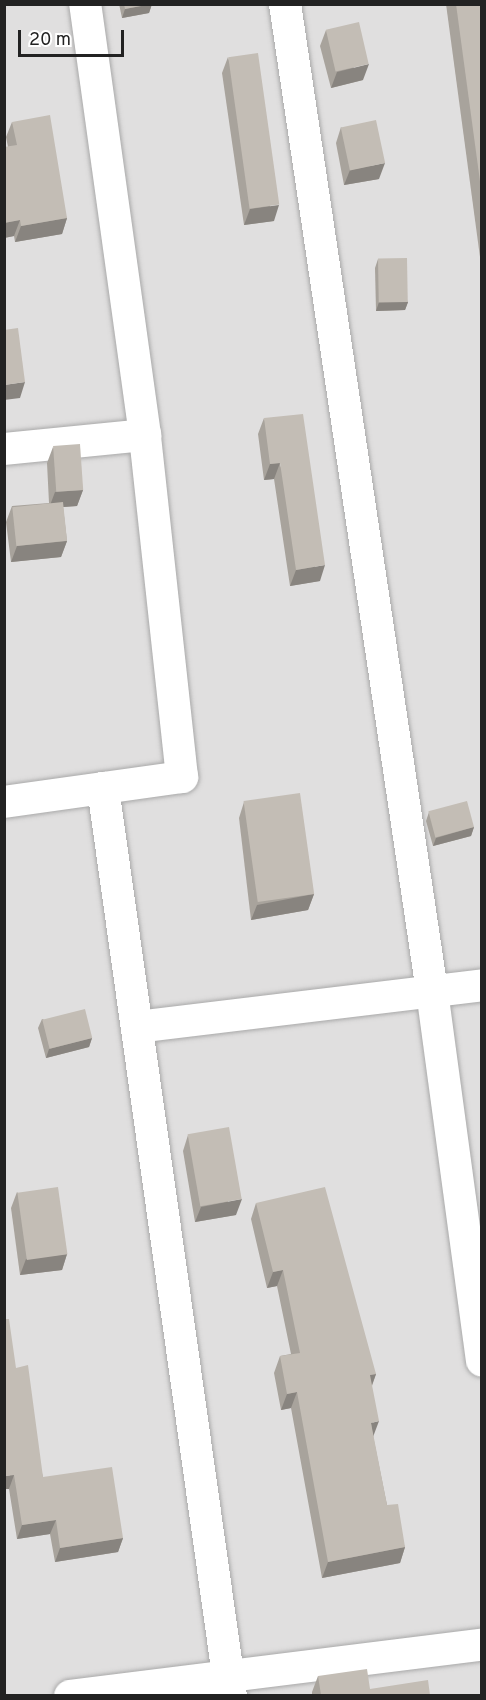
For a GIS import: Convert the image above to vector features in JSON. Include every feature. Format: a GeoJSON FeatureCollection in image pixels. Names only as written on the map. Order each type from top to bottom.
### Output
{"type":"FeatureCollection","features":[{"type":"Feature","properties":{"kind":"street"},"geometry":{"type":"LineString","coordinates":[[4,802],[182,777],[145,435],[85,4]]}},
{"type":"Feature","properties":{"kind":"street"},"geometry":{"type":"LineString","coordinates":[[285,4],[432,991],[482,1361]]}},
{"type":"Feature","properties":{"kind":"street"},"geometry":{"type":"LineString","coordinates":[[4,449],[145,435]]}},
{"type":"Feature","properties":{"kind":"street"},"geometry":{"type":"LineString","coordinates":[[103,788],[230,1686]]}},
{"type":"Feature","properties":{"kind":"street"},"geometry":{"type":"LineString","coordinates":[[137,1027],[482,985]]}},
{"type":"Feature","properties":{"kind":"street"},"geometry":{"type":"LineString","coordinates":[[70,1695],[230,1686],[482,1645]]}},
{"type":"Feature","properties":{"kind":"shaded area"},"geometry":{"type":"Polygon","coordinates":[[[5,5],[481,5],[481,1695],[5,1695],[5,5]]]}},
{"type":"Feature","properties":{"kind":"building"},"geometry":{"type":"Polygon","coordinates":[[[124,4],[151,4],[125,9],[124,4]]]}},
{"type":"Feature","properties":{"kind":"building"},"geometry":{"type":"Polygon","coordinates":[[[456,4],[482,4],[482,196],[456,4]]]}},
{"type":"Feature","properties":{"kind":"building"},"geometry":{"type":"Polygon","coordinates":[[[359,22],[369,64],[336,72],[326,30],[359,22]]]}},
{"type":"Feature","properties":{"kind":"building"},"geometry":{"type":"Polygon","coordinates":[[[258,53],[279,205],[250,209],[228,57],[258,53]]]}},
{"type":"Feature","properties":{"kind":"building"},"geometry":{"type":"Polygon","coordinates":[[[50,115],[67,218],[21,226],[20,220],[4,223],[4,147],[17,145],[12,122],[50,115]]]}},
{"type":"Feature","properties":{"kind":"building"},"geometry":{"type":"Polygon","coordinates":[[[376,120],[385,163],[350,171],[341,127],[376,120]]]}},
{"type":"Feature","properties":{"kind":"building"},"geometry":{"type":"Polygon","coordinates":[[[407,258],[408,302],[379,302],[378,259],[407,258]]]}},
{"type":"Feature","properties":{"kind":"building"},"geometry":{"type":"Polygon","coordinates":[[[18,328],[25,382],[4,385],[4,330],[18,328]]]}},
{"type":"Feature","properties":{"kind":"building"},"geometry":{"type":"Polygon","coordinates":[[[303,414],[325,565],[296,570],[280,463],[270,464],[264,418],[303,414]]]}},
{"type":"Feature","properties":{"kind":"building"},"geometry":{"type":"Polygon","coordinates":[[[80,444],[83,490],[56,492],[53,446],[80,444]]]}},
{"type":"Feature","properties":{"kind":"building"},"geometry":{"type":"Polygon","coordinates":[[[63,502],[67,541],[16,546],[12,507],[63,502]]]}},
{"type":"Feature","properties":{"kind":"building"},"geometry":{"type":"Polygon","coordinates":[[[300,793],[314,894],[258,902],[244,801],[300,793]]]}},
{"type":"Feature","properties":{"kind":"building"},"geometry":{"type":"Polygon","coordinates":[[[467,801],[474,827],[435,837],[428,811],[467,801]]]}},
{"type":"Feature","properties":{"kind":"building"},"geometry":{"type":"Polygon","coordinates":[[[85,1009],[92,1038],[50,1049],[42,1020],[85,1009]]]}},
{"type":"Feature","properties":{"kind":"building"},"geometry":{"type":"Polygon","coordinates":[[[229,1127],[242,1199],[200,1206],[188,1134],[229,1127]]]}},
{"type":"Feature","properties":{"kind":"building"},"geometry":{"type":"Polygon","coordinates":[[[58,1187],[67,1254],[27,1260],[17,1193],[58,1187]]]}},
{"type":"Feature","properties":{"kind":"building"},"geometry":{"type":"Polygon","coordinates":[[[325,1187],[376,1374],[370,1375],[379,1421],[371,1423],[387,1505],[398,1504],[405,1547],[328,1562],[297,1392],[287,1394],[280,1356],[300,1353],[283,1270],[273,1272],[256,1203],[325,1187]]]}},
{"type":"Feature","properties":{"kind":"building"},"geometry":{"type":"Polygon","coordinates":[[[4,1319],[9,1319],[16,1368],[28,1365],[43,1477],[112,1467],[123,1538],[60,1548],[56,1520],[22,1525],[14,1475],[4,1476],[4,1319]]]}},
{"type":"Feature","properties":{"kind":"building"},"geometry":{"type":"Polygon","coordinates":[[[367,1669],[370,1689],[428,1680],[430,1695],[321,1695],[318,1676],[367,1669]]]}}]}
